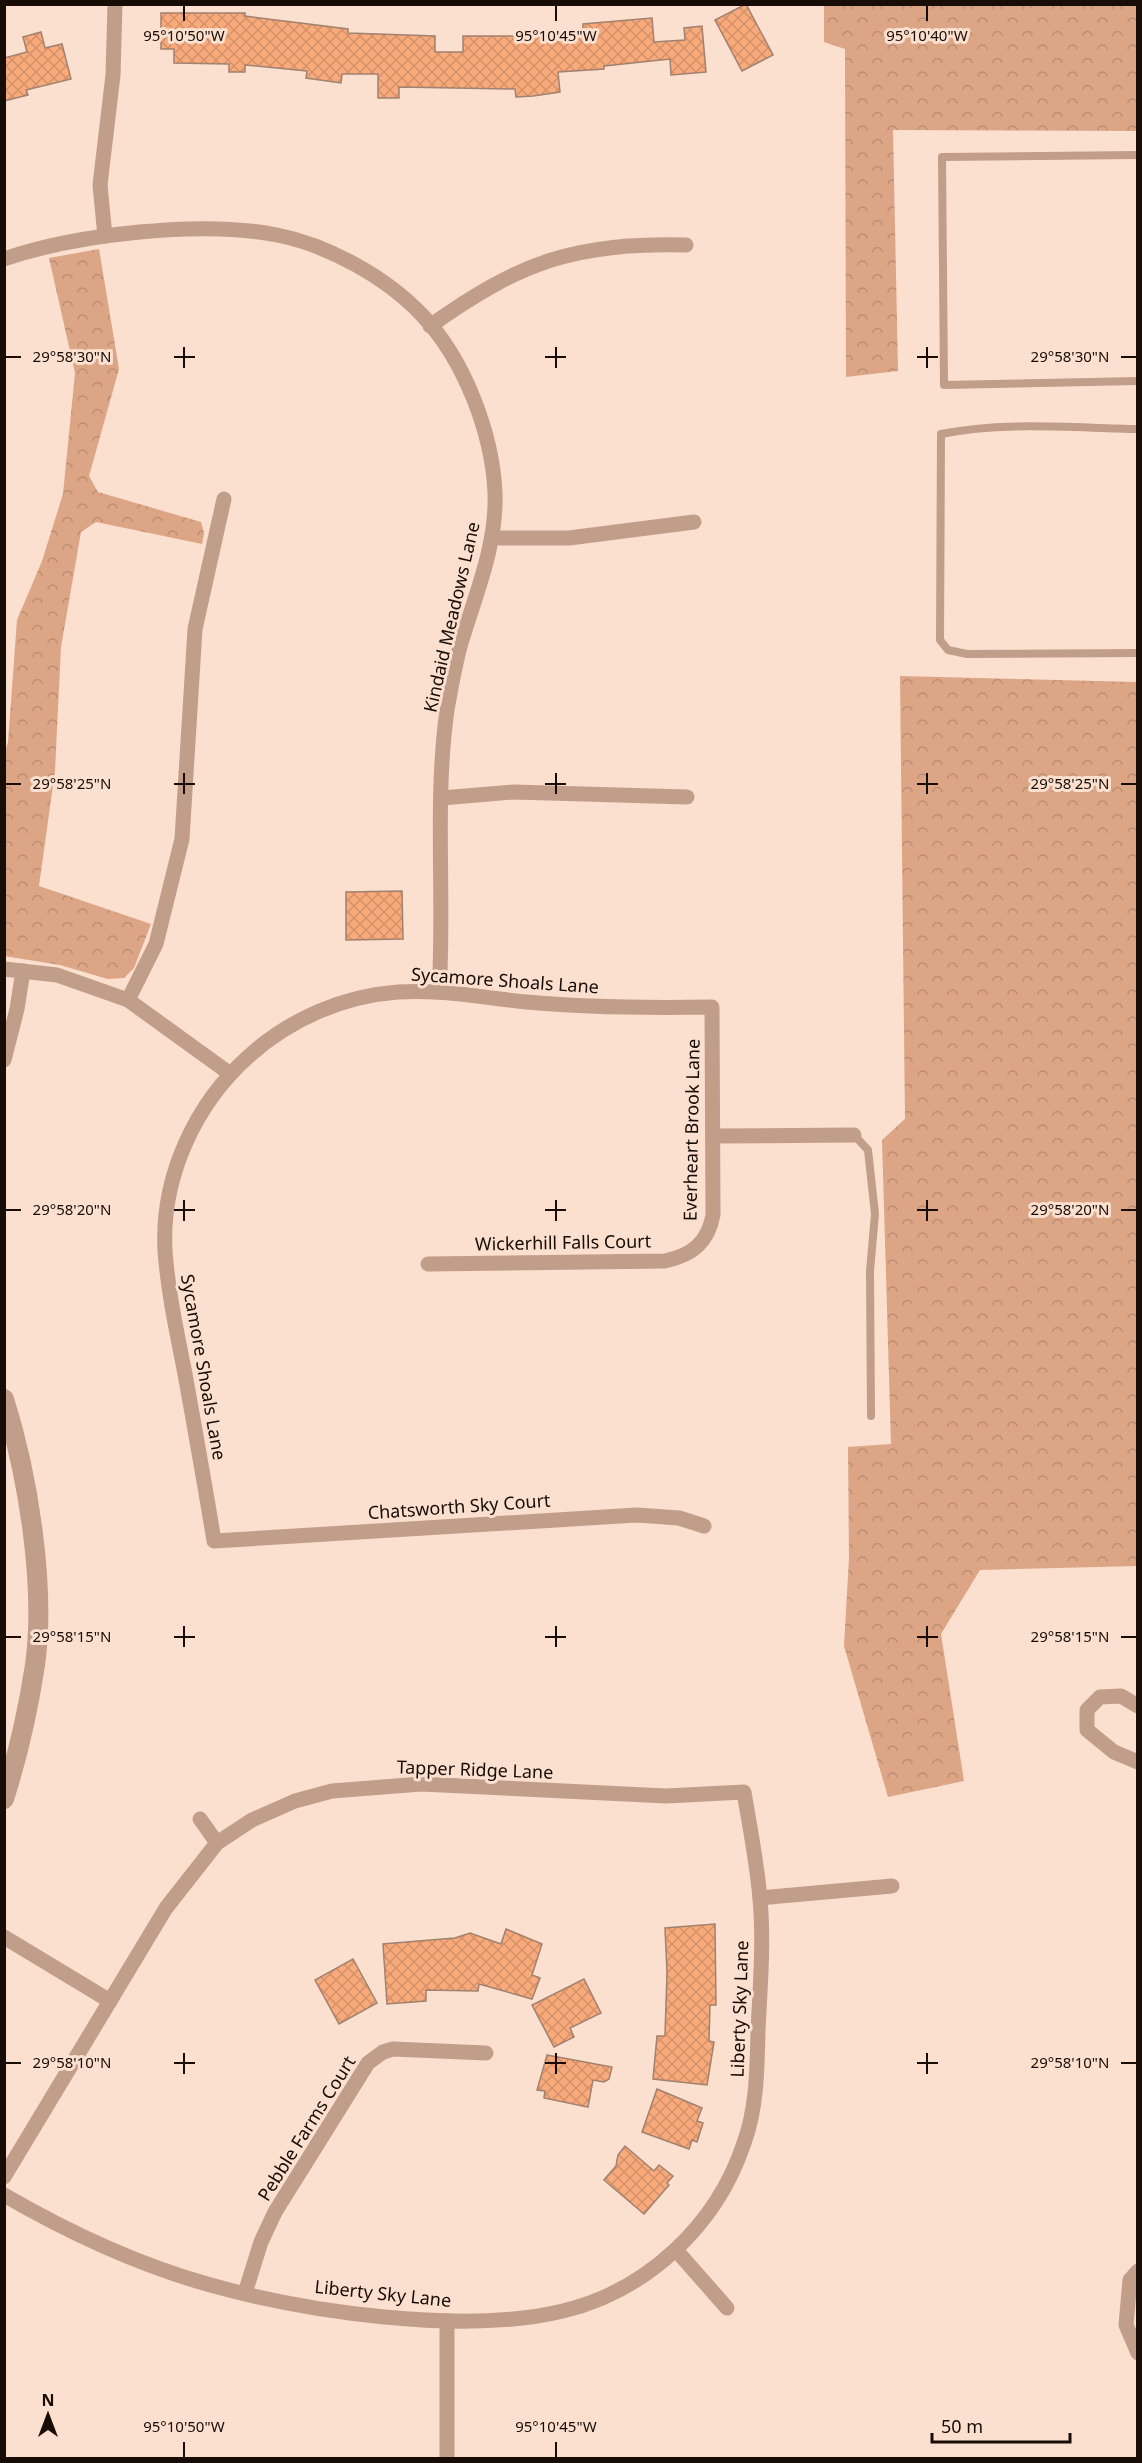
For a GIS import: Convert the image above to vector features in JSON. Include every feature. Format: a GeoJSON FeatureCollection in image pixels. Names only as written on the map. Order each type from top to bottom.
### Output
{"type":"FeatureCollection","features":[{"type":"Feature","properties":{"kind":"street"},"geometry":{"type":"LineString","coordinates":[[105,236],[100,185],[112,75],[115,4]]}},
{"type":"Feature","properties":{"kind":"street","name":"Kindaid Meadows Lane"},"geometry":{"type":"LineString","coordinates":[[4,259],[105,236],[213,230],[278,235],[327,252],[382,281],[422,315],[458,365],[479,414],[491,454],[495,493],[492,538],[460,645],[442,752],[443,929],[439,992]]}},
{"type":"Feature","properties":{"kind":"street"},"geometry":{"type":"LineString","coordinates":[[430,326],[513,273],[555,257],[608,246],[686,245]]}},
{"type":"Feature","properties":{"kind":"street"},"geometry":{"type":"LineString","coordinates":[[128,1000],[156,945],[182,839],[195,629],[224,499]]}},
{"type":"Feature","properties":{"kind":"street"},"geometry":{"type":"LineString","coordinates":[[492,538],[598,535],[694,522]]}},
{"type":"Feature","properties":{"kind":"street"},"geometry":{"type":"LineString","coordinates":[[441,798],[514,792],[604,792],[687,797]]}},
{"type":"Feature","properties":{"kind":"street"},"geometry":{"type":"LineString","coordinates":[[4,969],[57,975],[128,1000],[229,1073]]}},
{"type":"Feature","properties":{"kind":"street"},"geometry":{"type":"LineString","coordinates":[[4,1060],[17,1009],[23,971]]}},
{"type":"Feature","properties":{"kind":"street","name":"Sycamore Shoals Lane"},"geometry":{"type":"LineString","coordinates":[[214,1541],[172,1305],[165,1250],[166,1217],[172,1184],[192,1126],[229,1073],[270,1037],[325,1008],[397,992],[439,992],[569,1006],[712,1007]]}},
{"type":"Feature","properties":{"kind":"street","name":"Everheart Brook Lane"},"geometry":{"type":"LineString","coordinates":[[696,1249],[706,1238],[713,1215],[712,1007]]}},
{"type":"Feature","properties":{"kind":"street"},"geometry":{"type":"LineString","coordinates":[[713,1136],[854,1135]]}},
{"type":"Feature","properties":{"kind":"street","name":"Wickerhill Falls Court"},"geometry":{"type":"LineString","coordinates":[[428,1264],[665,1261],[681,1258],[696,1249]]}},
{"type":"Feature","properties":{"kind":"street"},"geometry":{"type":"LineString","coordinates":[[4,1399],[19,1447],[38,1587],[35,1663],[20,1748],[4,1799]]}},
{"type":"Feature","properties":{"kind":"street","name":"Chatsworth Sky Court"},"geometry":{"type":"LineString","coordinates":[[214,1541],[637,1515],[679,1518],[705,1526]]}},
{"type":"Feature","properties":{"kind":"street"},"geometry":{"type":"LineString","coordinates":[[1137,1706],[1121,1696],[1100,1697],[1087,1710],[1087,1730],[1114,1752],[1137,1762]]}},
{"type":"Feature","properties":{"kind":"street","name":"Tapper Ridge Lane"},"geometry":{"type":"LineString","coordinates":[[4,2177],[166,1908],[217,1843],[252,1820],[295,1801],[332,1791],[372,1787],[471,1785],[666,1796],[744,1792]]}},
{"type":"Feature","properties":{"kind":"street","name":"Liberty Sky Lane"},"geometry":{"type":"LineString","coordinates":[[4,2195],[94,2242],[206,2284],[337,2311],[447,2320],[538,2316],[565,2311],[621,2289],[652,2270],[676,2250],[700,2225],[727,2182],[745,2142],[752,2111],[761,1969],[760,1898],[744,1792]]}},
{"type":"Feature","properties":{"kind":"street"},"geometry":{"type":"LineString","coordinates":[[200,1819],[217,1843]]}},
{"type":"Feature","properties":{"kind":"street"},"geometry":{"type":"LineString","coordinates":[[760,1898],[892,1886]]}},
{"type":"Feature","properties":{"kind":"street"},"geometry":{"type":"LineString","coordinates":[[4,1937],[110,2001]]}},
{"type":"Feature","properties":{"kind":"street","name":"Pebble Farms Court"},"geometry":{"type":"LineString","coordinates":[[245,2293],[261,2242],[275,2212],[368,2063],[383,2052],[393,2049],[486,2053]]}},
{"type":"Feature","properties":{"kind":"street"},"geometry":{"type":"LineString","coordinates":[[676,2250],[728,2308]]}},
{"type":"Feature","properties":{"kind":"street"},"geometry":{"type":"LineString","coordinates":[[1137,2271],[1130,2280],[1126,2325],[1137,2353]]}},
{"type":"Feature","properties":{"kind":"street"},"geometry":{"type":"LineString","coordinates":[[447,2320],[447,2458]]}},
{"type":"Feature","properties":{"kind":"lane"},"geometry":{"type":"LineString","coordinates":[[1137,155],[942,157],[944,385],[1137,381]]}},
{"type":"Feature","properties":{"kind":"lane"},"geometry":{"type":"LineString","coordinates":[[1137,429],[1024,428],[960,430],[941,434],[940,560],[940,640],[948,650],[966,654],[1137,653]]}},
{"type":"Feature","properties":{"kind":"lane"},"geometry":{"type":"LineString","coordinates":[[854,1135],[868,1150],[874,1214],[870,1271],[871,1416]]}},
{"type":"Feature","properties":{"kind":"green space"},"geometry":{"type":"Polygon","coordinates":[[[824,5],[1137,5],[1137,131],[893,130],[898,371],[846,377],[845,49],[824,42],[824,5]]]}},
{"type":"Feature","properties":{"kind":"green space"},"geometry":{"type":"Polygon","coordinates":[[[99,249],[119,369],[89,476],[98,492],[201,522],[204,533],[202,544],[96,522],[81,532],[61,647],[55,771],[39,886],[151,924],[134,968],[124,978],[108,979],[60,965],[4,956],[4,754],[8,742],[17,620],[42,561],[63,494],[75,373],[49,258],[99,249]]]}},
{"type":"Feature","properties":{"kind":"green space"},"geometry":{"type":"Polygon","coordinates":[[[900,676],[1137,682],[1138,1566],[980,1570],[941,1634],[964,1781],[888,1797],[844,1646],[849,1558],[848,1447],[891,1444],[882,1140],[905,1119],[900,676]]]}},
{"type":"Feature","properties":{"kind":"building"},"geometry":{"type":"Polygon","coordinates":[[[746,4],[773,55],[742,71],[715,20],[746,4]]]}},
{"type":"Feature","properties":{"kind":"building"},"geometry":{"type":"Polygon","coordinates":[[[161,13],[245,13],[245,16],[348,29],[348,33],[435,36],[435,52],[463,52],[463,36],[522,36],[522,32],[555,30],[555,37],[583,34],[583,24],[652,18],[654,42],[685,40],[684,28],[702,26],[706,72],[671,75],[670,59],[604,66],[604,69],[558,72],[560,92],[533,96],[516,97],[515,89],[399,87],[399,98],[378,98],[378,74],[342,74],[341,83],[306,78],[307,71],[245,65],[245,72],[229,72],[229,64],[174,63],[174,49],[161,49],[161,13]]]}},
{"type":"Feature","properties":{"kind":"building"},"geometry":{"type":"Polygon","coordinates":[[[41,32],[45,48],[62,44],[71,79],[26,90],[28,95],[4,101],[4,58],[27,52],[23,37],[41,32]]]}},
{"type":"Feature","properties":{"kind":"building"},"geometry":{"type":"Polygon","coordinates":[[[402,891],[403,939],[346,940],[346,892],[402,891]]]}},
{"type":"Feature","properties":{"kind":"building"},"geometry":{"type":"Polygon","coordinates":[[[715,1924],[716,2005],[710,2005],[709,2041],[714,2042],[707,2085],[653,2079],[657,2036],[665,2036],[667,1972],[665,1928],[715,1924]]]}},
{"type":"Feature","properties":{"kind":"building"},"geometry":{"type":"Polygon","coordinates":[[[506,1929],[542,1944],[532,1975],[540,1978],[532,1999],[479,1984],[478,1991],[426,1990],[426,2001],[387,2004],[383,1944],[455,1938],[470,1933],[501,1944],[506,1929]]]}},
{"type":"Feature","properties":{"kind":"building"},"geometry":{"type":"Polygon","coordinates":[[[353,1959],[377,2003],[339,2024],[315,1980],[353,1959]]]}},
{"type":"Feature","properties":{"kind":"building"},"geometry":{"type":"Polygon","coordinates":[[[584,1979],[601,2013],[570,2028],[574,2037],[554,2047],[532,2005],[584,1979]]]}},
{"type":"Feature","properties":{"kind":"building"},"geometry":{"type":"Polygon","coordinates":[[[547,2055],[612,2067],[609,2079],[604,2082],[593,2080],[588,2107],[544,2098],[545,2091],[537,2090],[547,2055]]]}},
{"type":"Feature","properties":{"kind":"building"},"geometry":{"type":"Polygon","coordinates":[[[657,2089],[702,2108],[697,2121],[703,2123],[697,2142],[692,2140],[689,2149],[642,2132],[657,2089]]]}},
{"type":"Feature","properties":{"kind":"building"},"geometry":{"type":"Polygon","coordinates":[[[625,2146],[654,2171],[659,2165],[673,2176],[667,2183],[669,2185],[644,2214],[604,2180],[616,2166],[618,2155],[625,2146]]]}}]}
